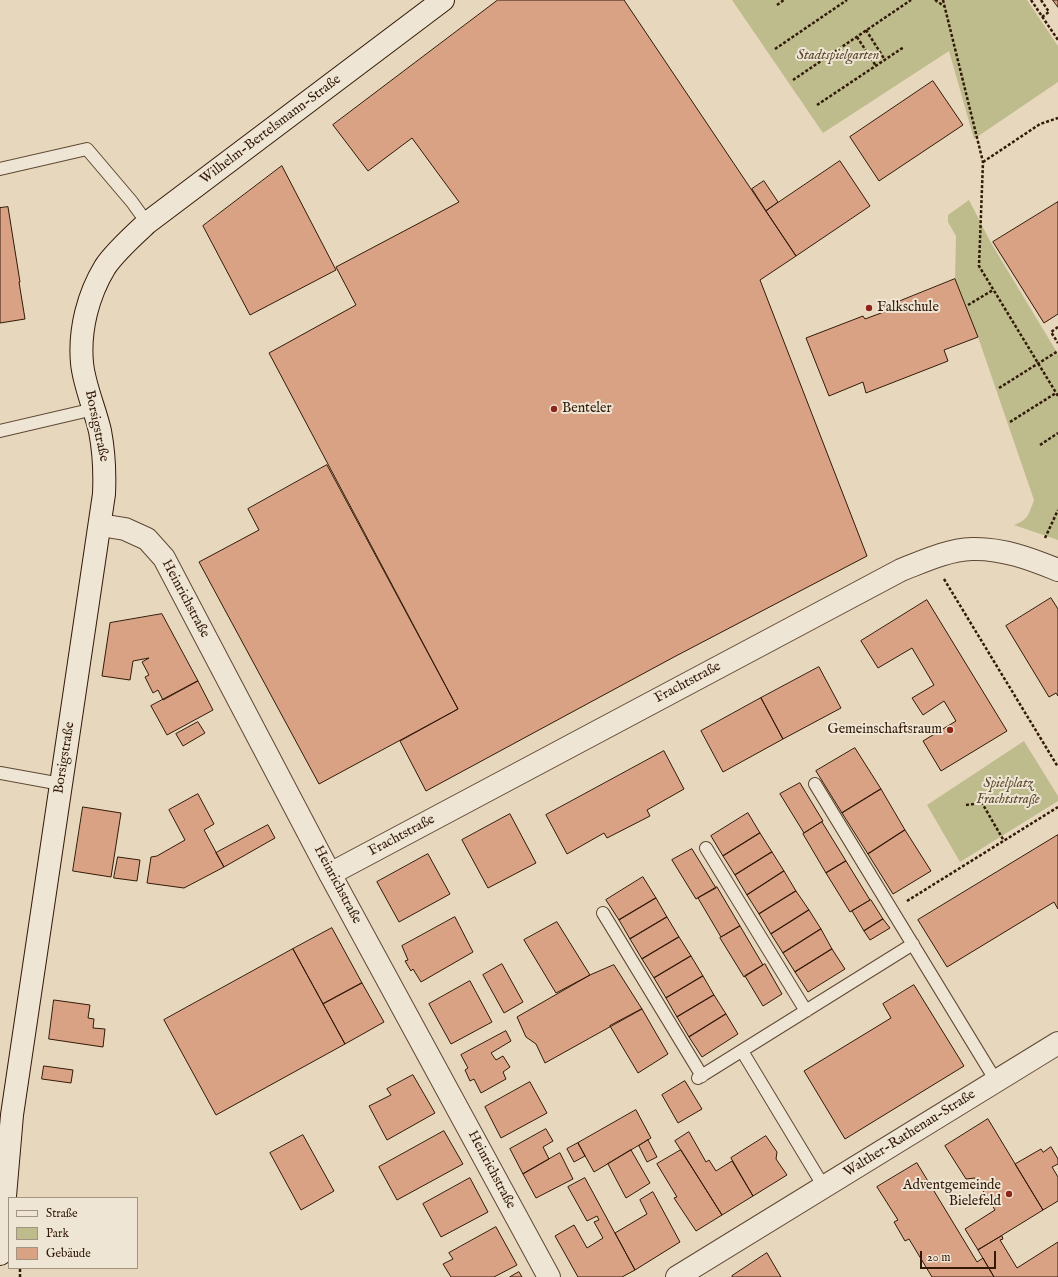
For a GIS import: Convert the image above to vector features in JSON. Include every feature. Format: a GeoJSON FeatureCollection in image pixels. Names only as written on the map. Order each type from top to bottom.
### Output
{"type":"FeatureCollection","features":[{"type":"Feature","properties":{"kind":"street","name":"Wilhelm-Bertelsmann-Straße"},"geometry":{"type":"LineString","coordinates":[[106,267],[130,239],[147,223],[443,0]]}},
{"type":"Feature","properties":{"kind":"street","name":"Borsigstraße"},"geometry":{"type":"LineString","coordinates":[[0,1254],[12,1115],[104,494],[105,463],[100,430],[82,364],[83,328],[91,295],[106,267]]}},
{"type":"Feature","properties":{"kind":"street","name":"Heinrichstraße"},"geometry":{"type":"LineString","coordinates":[[100,525],[125,529],[147,539],[164,558],[330,874],[549,1277]]}},
{"type":"Feature","properties":{"kind":"street","name":"Frachtstraße"},"geometry":{"type":"LineString","coordinates":[[330,874],[901,570],[931,558],[971,549],[1008,553],[1058,570]]}},
{"type":"Feature","properties":{"kind":"street","name":"Walther-Rathenau-Straße"},"geometry":{"type":"LineString","coordinates":[[677,1277],[1058,1043]]}},
{"type":"Feature","properties":{"kind":"lane"},"geometry":{"type":"LineString","coordinates":[[0,169],[87,150],[132,202],[147,223]]}},
{"type":"Feature","properties":{"kind":"lane"},"geometry":{"type":"LineString","coordinates":[[0,431],[94,409]]}},
{"type":"Feature","properties":{"kind":"lane"},"geometry":{"type":"LineString","coordinates":[[0,773],[61,784]]}},
{"type":"Feature","properties":{"kind":"lane"},"geometry":{"type":"LineString","coordinates":[[815,784],[996,1081]]}},
{"type":"Feature","properties":{"kind":"lane"},"geometry":{"type":"LineString","coordinates":[[706,848],[806,1010]]}},
{"type":"Feature","properties":{"kind":"lane"},"geometry":{"type":"LineString","coordinates":[[604,913],[700,1077],[913,944]]}},
{"type":"Feature","properties":{"kind":"lane"},"geometry":{"type":"LineString","coordinates":[[742,1051],[824,1187]]}},
{"type":"Feature","properties":{"kind":"path"},"geometry":{"type":"LineString","coordinates":[[777,5],[784,0]]}},
{"type":"Feature","properties":{"kind":"path"},"geometry":{"type":"LineString","coordinates":[[775,49],[847,0]]}},
{"type":"Feature","properties":{"kind":"path"},"geometry":{"type":"LineString","coordinates":[[793,80],[910,0]]}},
{"type":"Feature","properties":{"kind":"path"},"geometry":{"type":"LineString","coordinates":[[936,0],[945,6]]}},
{"type":"Feature","properties":{"kind":"path"},"geometry":{"type":"LineString","coordinates":[[943,0],[983,162],[979,266],[1058,396]]}},
{"type":"Feature","properties":{"kind":"path"},"geometry":{"type":"LineString","coordinates":[[1031,0],[1058,40]]}},
{"type":"Feature","properties":{"kind":"path"},"geometry":{"type":"LineString","coordinates":[[1041,0],[1049,12],[1042,17]]}},
{"type":"Feature","properties":{"kind":"path"},"geometry":{"type":"LineString","coordinates":[[866,30],[885,60]]}},
{"type":"Feature","properties":{"kind":"path"},"geometry":{"type":"LineString","coordinates":[[857,36],[876,66]]}},
{"type":"Feature","properties":{"kind":"path"},"geometry":{"type":"LineString","coordinates":[[817,105],[904,47]]}},
{"type":"Feature","properties":{"kind":"path"},"geometry":{"type":"LineString","coordinates":[[983,162],[1040,124],[1058,118]]}},
{"type":"Feature","properties":{"kind":"path"},"geometry":{"type":"LineString","coordinates":[[968,305],[993,290]]}},
{"type":"Feature","properties":{"kind":"path"},"geometry":{"type":"LineString","coordinates":[[1058,327],[1051,332],[1058,343]]}},
{"type":"Feature","properties":{"kind":"path"},"geometry":{"type":"LineString","coordinates":[[999,388],[1058,351]]}},
{"type":"Feature","properties":{"kind":"path"},"geometry":{"type":"LineString","coordinates":[[1010,422],[1056,393]]}},
{"type":"Feature","properties":{"kind":"path"},"geometry":{"type":"LineString","coordinates":[[1040,444],[1058,433]]}},
{"type":"Feature","properties":{"kind":"path"},"geometry":{"type":"LineString","coordinates":[[1034,561],[1058,510]]}},
{"type":"Feature","properties":{"kind":"path"},"geometry":{"type":"LineString","coordinates":[[931,558],[1058,767]]}},
{"type":"Feature","properties":{"kind":"path"},"geometry":{"type":"LineString","coordinates":[[966,805],[982,803],[1004,841]]}},
{"type":"Feature","properties":{"kind":"path"},"geometry":{"type":"LineString","coordinates":[[892,910],[1058,807]]}},
{"type":"Feature","properties":{"kind":"green space","name":"Stadtspielgarten"},"geometry":{"type":"Polygon","coordinates":[[[732,0],[1027,0],[1058,46],[1058,82],[974,139],[949,51],[823,133],[732,0]]]}},
{"type":"Feature","properties":{"kind":"green space"},"geometry":{"type":"Polygon","coordinates":[[[969,200],[991,243],[1058,354],[1058,540],[1014,525],[1025,519],[1034,500],[978,337],[955,279],[956,236],[948,222],[948,215],[969,200]]]}},
{"type":"Feature","properties":{"kind":"green space","name":"Spielplatz Frachtstraße"},"geometry":{"type":"Polygon","coordinates":[[[1024,741],[1058,796],[1058,801],[960,862],[927,805],[1024,741]]]}},
{"type":"Feature","properties":{"kind":"building","name":"Benteler"},"geometry":{"type":"Polygon","coordinates":[[[498,0],[624,0],[796,256],[760,280],[867,556],[674,657],[426,791],[400,741],[458,709],[269,353],[356,305],[336,267],[459,202],[412,138],[368,171],[333,125],[498,0]]]}},
{"type":"Feature","properties":{"kind":"building"},"geometry":{"type":"Polygon","coordinates":[[[1053,0],[1058,0],[1058,7],[1053,0]]]}},
{"type":"Feature","properties":{"kind":"building"},"geometry":{"type":"Polygon","coordinates":[[[933,81],[963,125],[879,181],[850,137],[933,81]]]}},
{"type":"Feature","properties":{"kind":"building"},"geometry":{"type":"Polygon","coordinates":[[[840,161],[870,206],[796,256],[766,211],[840,161]]]}},
{"type":"Feature","properties":{"kind":"building"},"geometry":{"type":"Polygon","coordinates":[[[282,166],[336,270],[250,315],[203,226],[282,166]]]}},
{"type":"Feature","properties":{"kind":"building"},"geometry":{"type":"Polygon","coordinates":[[[764,181],[778,202],[766,211],[752,189],[764,181]]]}},
{"type":"Feature","properties":{"kind":"building"},"geometry":{"type":"Polygon","coordinates":[[[1058,202],[1058,314],[1044,323],[993,242],[1058,202]]]}},
{"type":"Feature","properties":{"kind":"building"},"geometry":{"type":"Polygon","coordinates":[[[8,207],[25,319],[0,323],[0,208],[8,207]]]}},
{"type":"Feature","properties":{"kind":"building"},"geometry":{"type":"Polygon","coordinates":[[[955,279],[978,337],[944,350],[948,361],[866,393],[863,382],[829,396],[806,338],[863,316],[865,319],[900,306],[898,302],[955,279]]]}},
{"type":"Feature","properties":{"kind":"building"},"geometry":{"type":"Polygon","coordinates":[[[327,465],[458,709],[319,784],[199,562],[259,530],[248,509],[327,465]]]}},
{"type":"Feature","properties":{"kind":"building"},"geometry":{"type":"Polygon","coordinates":[[[1051,598],[1058,609],[1058,696],[1056,693],[1049,697],[1006,626],[1051,598]]]}},
{"type":"Feature","properties":{"kind":"building"},"geometry":{"type":"Polygon","coordinates":[[[927,600],[1007,731],[941,771],[923,741],[956,721],[944,701],[923,715],[912,698],[934,685],[912,648],[878,668],[861,641],[927,600]]]}},
{"type":"Feature","properties":{"kind":"building"},"geometry":{"type":"Polygon","coordinates":[[[162,614],[198,681],[163,700],[158,690],[153,693],[145,677],[149,675],[142,662],[149,658],[133,661],[130,680],[102,676],[110,623],[162,614]]]}},
{"type":"Feature","properties":{"kind":"building"},"geometry":{"type":"Polygon","coordinates":[[[819,667],[841,708],[783,739],[761,698],[819,667]]]}},
{"type":"Feature","properties":{"kind":"building"},"geometry":{"type":"Polygon","coordinates":[[[198,681],[213,710],[167,735],[151,706],[198,681]]]}},
{"type":"Feature","properties":{"kind":"building"},"geometry":{"type":"Polygon","coordinates":[[[761,698],[783,739],[723,772],[701,731],[761,698]]]}},
{"type":"Feature","properties":{"kind":"building"},"geometry":{"type":"Polygon","coordinates":[[[198,722],[205,733],[183,746],[176,734],[198,722]]]}},
{"type":"Feature","properties":{"kind":"building"},"geometry":{"type":"Polygon","coordinates":[[[855,748],[881,789],[842,813],[816,771],[855,748]]]}},
{"type":"Feature","properties":{"kind":"building"},"geometry":{"type":"Polygon","coordinates":[[[664,751],[684,789],[647,810],[650,816],[607,838],[604,833],[567,854],[546,815],[664,751]]]}},
{"type":"Feature","properties":{"kind":"building"},"geometry":{"type":"Polygon","coordinates":[[[800,783],[823,821],[804,833],[780,794],[800,783]]]}},
{"type":"Feature","properties":{"kind":"building"},"geometry":{"type":"Polygon","coordinates":[[[881,789],[905,830],[868,854],[842,813],[881,789]]]}},
{"type":"Feature","properties":{"kind":"building"},"geometry":{"type":"Polygon","coordinates":[[[198,794],[214,824],[204,830],[224,867],[184,888],[147,883],[151,857],[157,856],[185,840],[169,810],[198,794]]]}},
{"type":"Feature","properties":{"kind":"building"},"geometry":{"type":"Polygon","coordinates":[[[83,807],[121,813],[111,877],[73,871],[83,807]]]}},
{"type":"Feature","properties":{"kind":"building"},"geometry":{"type":"Polygon","coordinates":[[[748,813],[760,833],[723,856],[711,836],[748,813]]]}},
{"type":"Feature","properties":{"kind":"building"},"geometry":{"type":"Polygon","coordinates":[[[510,814],[536,863],[488,888],[462,840],[510,814]]]}},
{"type":"Feature","properties":{"kind":"building"},"geometry":{"type":"Polygon","coordinates":[[[822,822],[846,861],[826,873],[803,834],[822,822]]]}},
{"type":"Feature","properties":{"kind":"building"},"geometry":{"type":"Polygon","coordinates":[[[268,825],[275,838],[224,867],[216,853],[268,825]]]}},
{"type":"Feature","properties":{"kind":"building"},"geometry":{"type":"Polygon","coordinates":[[[905,830],[931,871],[893,894],[868,854],[905,830]]]}},
{"type":"Feature","properties":{"kind":"building"},"geometry":{"type":"Polygon","coordinates":[[[760,833],[772,852],[735,875],[723,856],[760,833]]]}},
{"type":"Feature","properties":{"kind":"building"},"geometry":{"type":"Polygon","coordinates":[[[1058,835],[1058,909],[1054,902],[947,967],[918,920],[1058,835]]]}},
{"type":"Feature","properties":{"kind":"building"},"geometry":{"type":"Polygon","coordinates":[[[692,849],[716,888],[696,899],[672,860],[692,849]]]}},
{"type":"Feature","properties":{"kind":"building"},"geometry":{"type":"Polygon","coordinates":[[[772,852],[784,871],[747,895],[735,875],[772,852]]]}},
{"type":"Feature","properties":{"kind":"building"},"geometry":{"type":"Polygon","coordinates":[[[428,854],[450,894],[399,922],[377,882],[428,854]]]}},
{"type":"Feature","properties":{"kind":"building"},"geometry":{"type":"Polygon","coordinates":[[[118,857],[140,860],[137,881],[114,878],[118,857]]]}},
{"type":"Feature","properties":{"kind":"building"},"geometry":{"type":"Polygon","coordinates":[[[846,861],[870,900],[850,912],[826,873],[846,861]]]}},
{"type":"Feature","properties":{"kind":"building"},"geometry":{"type":"Polygon","coordinates":[[[784,871],[796,891],[759,914],[747,895],[784,871]]]}},
{"type":"Feature","properties":{"kind":"building"},"geometry":{"type":"Polygon","coordinates":[[[643,877],[656,898],[619,920],[606,900],[643,877]]]}},
{"type":"Feature","properties":{"kind":"building"},"geometry":{"type":"Polygon","coordinates":[[[717,887],[740,926],[721,937],[698,898],[717,887]]]}},
{"type":"Feature","properties":{"kind":"building"},"geometry":{"type":"Polygon","coordinates":[[[796,891],[809,910],[771,934],[759,914],[796,891]]]}},
{"type":"Feature","properties":{"kind":"building"},"geometry":{"type":"Polygon","coordinates":[[[656,898],[667,917],[630,939],[619,920],[656,898]]]}},
{"type":"Feature","properties":{"kind":"building"},"geometry":{"type":"Polygon","coordinates":[[[871,900],[883,919],[864,931],[852,911],[871,900]]]}},
{"type":"Feature","properties":{"kind":"building"},"geometry":{"type":"Polygon","coordinates":[[[809,910],[821,929],[783,953],[771,934],[809,910]]]}},
{"type":"Feature","properties":{"kind":"building"},"geometry":{"type":"Polygon","coordinates":[[[455,917],[473,952],[421,982],[413,969],[411,971],[405,961],[408,960],[402,946],[455,917]]]}},
{"type":"Feature","properties":{"kind":"building"},"geometry":{"type":"Polygon","coordinates":[[[667,917],[679,937],[642,959],[630,939],[667,917]]]}},
{"type":"Feature","properties":{"kind":"building"},"geometry":{"type":"Polygon","coordinates":[[[883,919],[890,928],[870,940],[864,931],[883,919]]]}},
{"type":"Feature","properties":{"kind":"building"},"geometry":{"type":"Polygon","coordinates":[[[557,922],[590,975],[556,993],[524,940],[557,922]]]}},
{"type":"Feature","properties":{"kind":"building"},"geometry":{"type":"Polygon","coordinates":[[[740,926],[763,965],[744,977],[720,938],[740,926]]]}},
{"type":"Feature","properties":{"kind":"building"},"geometry":{"type":"Polygon","coordinates":[[[332,928],[362,983],[323,1004],[293,949],[332,928]]]}},
{"type":"Feature","properties":{"kind":"building"},"geometry":{"type":"Polygon","coordinates":[[[821,929],[832,949],[795,972],[783,953],[821,929]]]}},
{"type":"Feature","properties":{"kind":"building"},"geometry":{"type":"Polygon","coordinates":[[[679,937],[691,956],[654,978],[642,959],[679,937]]]}},
{"type":"Feature","properties":{"kind":"building"},"geometry":{"type":"Polygon","coordinates":[[[293,949],[345,1044],[216,1115],[164,1020],[293,949]]]}},
{"type":"Feature","properties":{"kind":"building"},"geometry":{"type":"Polygon","coordinates":[[[832,949],[845,969],[808,992],[795,972],[832,949]]]}},
{"type":"Feature","properties":{"kind":"building"},"geometry":{"type":"Polygon","coordinates":[[[691,956],[703,976],[666,998],[654,978],[691,956]]]}},
{"type":"Feature","properties":{"kind":"building"},"geometry":{"type":"Polygon","coordinates":[[[502,964],[523,1002],[504,1013],[483,975],[502,964]]]}},
{"type":"Feature","properties":{"kind":"building"},"geometry":{"type":"Polygon","coordinates":[[[765,964],[782,994],[763,1006],[745,976],[765,964]]]}},
{"type":"Feature","properties":{"kind":"building"},"geometry":{"type":"Polygon","coordinates":[[[614,965],[642,1009],[545,1063],[536,1044],[526,1037],[517,1017],[590,975],[614,965]]]}},
{"type":"Feature","properties":{"kind":"building"},"geometry":{"type":"Polygon","coordinates":[[[703,976],[714,995],[677,1017],[666,998],[703,976]]]}},
{"type":"Feature","properties":{"kind":"building"},"geometry":{"type":"Polygon","coordinates":[[[470,981],[492,1022],[451,1044],[429,1004],[470,981]]]}},
{"type":"Feature","properties":{"kind":"building"},"geometry":{"type":"Polygon","coordinates":[[[362,983],[384,1022],[345,1044],[323,1004],[362,983]]]}},
{"type":"Feature","properties":{"kind":"building"},"geometry":{"type":"Polygon","coordinates":[[[914,985],[964,1066],[845,1139],[804,1071],[891,1018],[883,1004],[914,985]]]}},
{"type":"Feature","properties":{"kind":"building"},"geometry":{"type":"Polygon","coordinates":[[[714,995],[726,1014],[689,1037],[677,1017],[714,995]]]}},
{"type":"Feature","properties":{"kind":"building"},"geometry":{"type":"Polygon","coordinates":[[[54,1000],[90,1005],[88,1018],[94,1019],[93,1028],[105,1029],[103,1047],[49,1039],[54,1000]]]}},
{"type":"Feature","properties":{"kind":"building"},"geometry":{"type":"Polygon","coordinates":[[[642,1009],[668,1054],[638,1073],[610,1026],[642,1009]]]}},
{"type":"Feature","properties":{"kind":"building"},"geometry":{"type":"Polygon","coordinates":[[[726,1014],[738,1034],[702,1057],[689,1037],[726,1014]]]}},
{"type":"Feature","properties":{"kind":"building"},"geometry":{"type":"Polygon","coordinates":[[[506,1031],[511,1041],[491,1053],[496,1060],[503,1056],[510,1067],[503,1072],[506,1079],[481,1093],[474,1079],[470,1081],[465,1070],[468,1068],[461,1055],[506,1031]]]}},
{"type":"Feature","properties":{"kind":"building"},"geometry":{"type":"Polygon","coordinates":[[[44,1066],[73,1070],[71,1083],[42,1079],[44,1066]]]}},
{"type":"Feature","properties":{"kind":"building"},"geometry":{"type":"Polygon","coordinates":[[[413,1075],[435,1113],[387,1140],[369,1106],[391,1095],[387,1089],[413,1075]]]}},
{"type":"Feature","properties":{"kind":"building"},"geometry":{"type":"Polygon","coordinates":[[[685,1081],[702,1109],[678,1123],[662,1095],[685,1081]]]}},
{"type":"Feature","properties":{"kind":"building"},"geometry":{"type":"Polygon","coordinates":[[[530,1082],[547,1113],[501,1138],[485,1107],[530,1082]]]}},
{"type":"Feature","properties":{"kind":"building"},"geometry":{"type":"Polygon","coordinates":[[[636,1110],[651,1138],[594,1172],[578,1143],[636,1110]]]}},
{"type":"Feature","properties":{"kind":"building","name":"Adventgemeinde Bielefeld"},"geometry":{"type":"Polygon","coordinates":[[[988,1119],[1043,1210],[978,1250],[965,1229],[995,1210],[975,1178],[966,1179],[945,1146],[988,1119]]]}},
{"type":"Feature","properties":{"kind":"building"},"geometry":{"type":"Polygon","coordinates":[[[546,1129],[553,1141],[543,1147],[549,1159],[523,1174],[510,1149],[546,1129]]]}},
{"type":"Feature","properties":{"kind":"building"},"geometry":{"type":"Polygon","coordinates":[[[444,1131],[463,1164],[397,1200],[379,1167],[444,1131]]]}},
{"type":"Feature","properties":{"kind":"building"},"geometry":{"type":"Polygon","coordinates":[[[689,1132],[706,1162],[709,1160],[716,1171],[732,1161],[753,1196],[722,1215],[675,1141],[689,1132]]]}},
{"type":"Feature","properties":{"kind":"building"},"geometry":{"type":"Polygon","coordinates":[[[303,1135],[334,1191],[301,1210],[270,1153],[303,1135]]]}},
{"type":"Feature","properties":{"kind":"building"},"geometry":{"type":"Polygon","coordinates":[[[766,1136],[777,1152],[776,1159],[787,1175],[753,1196],[731,1158],[766,1136]]]}},
{"type":"Feature","properties":{"kind":"building"},"geometry":{"type":"Polygon","coordinates":[[[648,1140],[657,1157],[647,1162],[639,1146],[648,1140]]]}},
{"type":"Feature","properties":{"kind":"building"},"geometry":{"type":"Polygon","coordinates":[[[578,1143],[585,1156],[574,1162],[567,1149],[578,1143]]]}},
{"type":"Feature","properties":{"kind":"building"},"geometry":{"type":"Polygon","coordinates":[[[1051,1147],[1058,1159],[1058,1164],[1052,1167],[1058,1177],[1058,1201],[1043,1210],[1015,1164],[1041,1149],[1043,1152],[1051,1147]]]}},
{"type":"Feature","properties":{"kind":"building"},"geometry":{"type":"Polygon","coordinates":[[[631,1150],[650,1183],[626,1198],[608,1164],[631,1150]]]}},
{"type":"Feature","properties":{"kind":"building"},"geometry":{"type":"Polygon","coordinates":[[[681,1150],[722,1215],[696,1231],[674,1198],[677,1197],[657,1164],[681,1150]]]}},
{"type":"Feature","properties":{"kind":"building"},"geometry":{"type":"Polygon","coordinates":[[[560,1153],[573,1179],[536,1198],[523,1174],[560,1153]]]}},
{"type":"Feature","properties":{"kind":"building"},"geometry":{"type":"Polygon","coordinates":[[[917,1163],[977,1262],[983,1258],[994,1277],[932,1277],[909,1239],[905,1241],[894,1222],[898,1220],[877,1187],[917,1163]]]}},
{"type":"Feature","properties":{"kind":"building"},"geometry":{"type":"Polygon","coordinates":[[[470,1178],[488,1212],[441,1237],[423,1204],[470,1178]]]}},
{"type":"Feature","properties":{"kind":"building"},"geometry":{"type":"Polygon","coordinates":[[[585,1178],[635,1270],[622,1277],[578,1277],[555,1236],[574,1225],[587,1248],[603,1238],[594,1222],[599,1220],[597,1216],[587,1221],[568,1187],[585,1178]]]}},
{"type":"Feature","properties":{"kind":"building"},"geometry":{"type":"Polygon","coordinates":[[[653,1192],[680,1242],[635,1270],[615,1233],[647,1214],[640,1200],[653,1192]]]}},
{"type":"Feature","properties":{"kind":"building"},"geometry":{"type":"Polygon","coordinates":[[[496,1227],[517,1265],[494,1277],[451,1277],[443,1264],[453,1259],[449,1253],[496,1227]]]}},
{"type":"Feature","properties":{"kind":"building"},"geometry":{"type":"Polygon","coordinates":[[[1002,1236],[1003,1239],[1000,1240],[1017,1268],[1058,1242],[1058,1277],[994,1277],[978,1250],[1002,1236]]]}},
{"type":"Feature","properties":{"kind":"building"},"geometry":{"type":"Polygon","coordinates":[[[767,1253],[781,1277],[732,1277],[732,1276],[767,1253]]]}},
{"type":"Feature","properties":{"kind":"building"},"geometry":{"type":"Polygon","coordinates":[[[519,1272],[522,1277],[510,1277],[519,1272]]]}},
{"type":"Feature","properties":{"kind":"place","name":"Falkschule"},"geometry":{"type":"Point","coordinates":[869,308]}},
{"type":"Feature","properties":{"kind":"place","name":"Benteler"},"geometry":{"type":"Point","coordinates":[554,409]}},
{"type":"Feature","properties":{"kind":"place","name":"Gemeinschaftsraum"},"geometry":{"type":"Point","coordinates":[950,730]}},
{"type":"Feature","properties":{"kind":"place","name":"Adventgemeinde Bielefeld"},"geometry":{"type":"Point","coordinates":[1009,1194]}}]}
